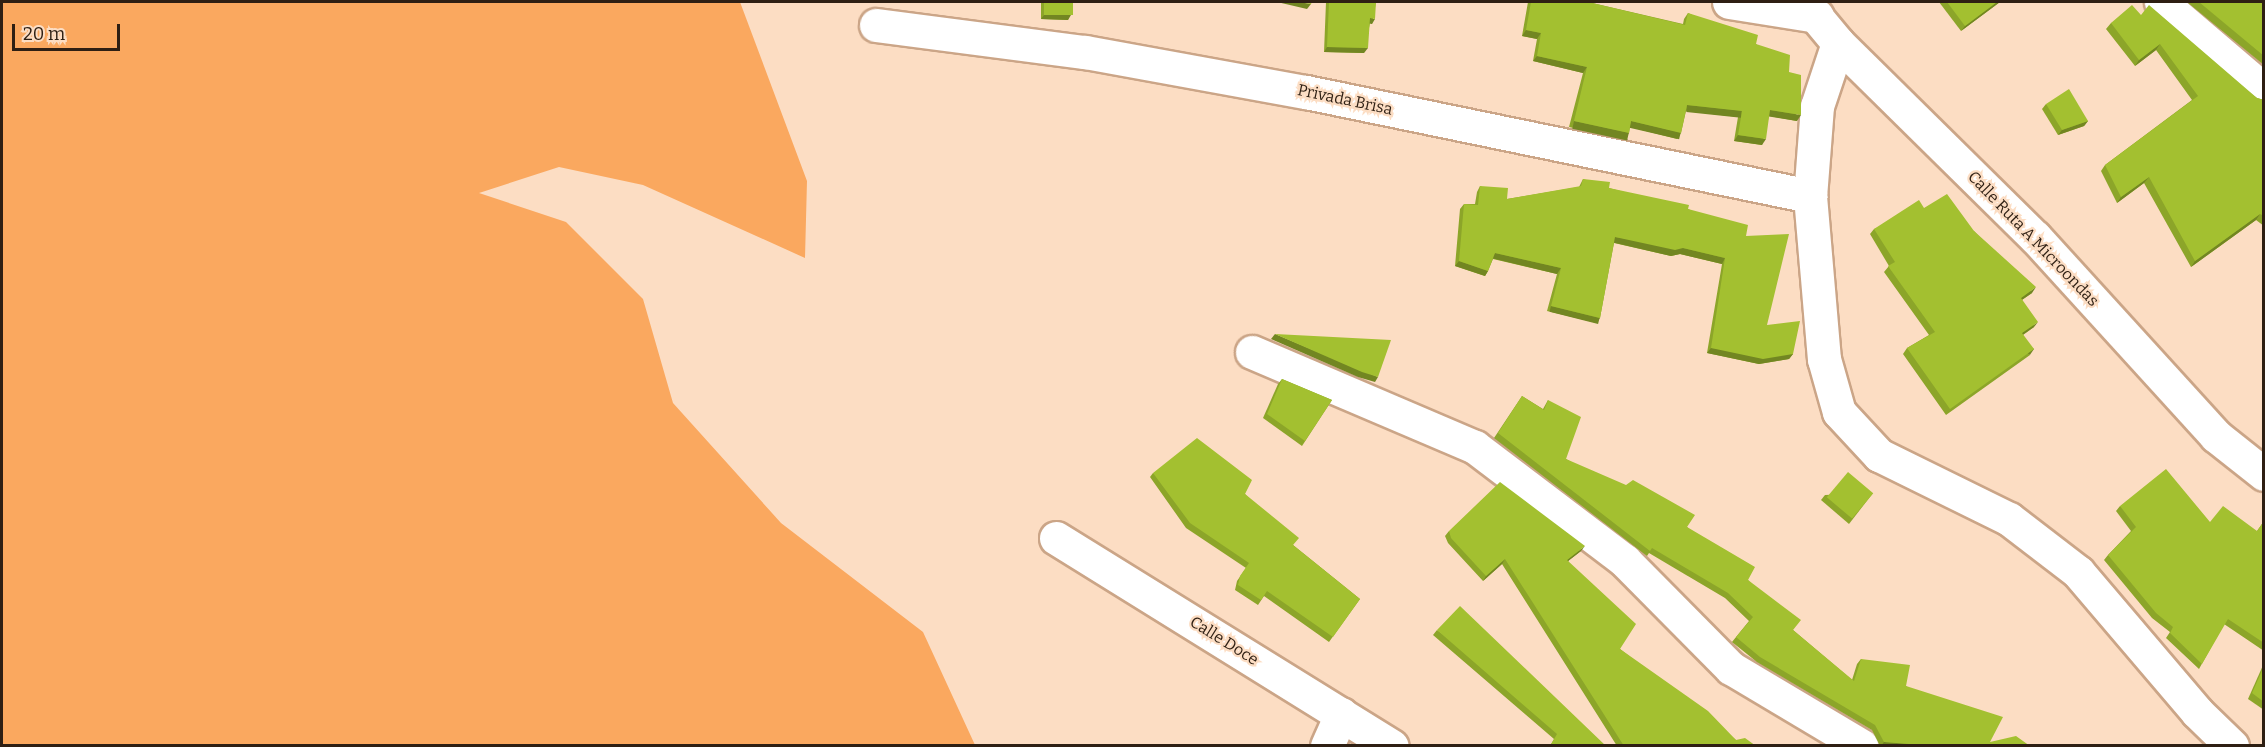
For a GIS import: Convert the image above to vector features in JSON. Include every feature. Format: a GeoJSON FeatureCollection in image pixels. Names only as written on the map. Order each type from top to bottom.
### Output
{"type":"FeatureCollection","features":[{"type":"Feature","properties":{"kind":"street"},"geometry":{"type":"LineString","coordinates":[[1729,2],[1810,9]]}},
{"type":"Feature","properties":{"kind":"street"},"geometry":{"type":"LineString","coordinates":[[2162,2],[2264,90]]}},
{"type":"Feature","properties":{"kind":"street","name":"Calle Ruta A Microondas"},"geometry":{"type":"LineString","coordinates":[[1810,9],[1838,43],[2036,237],[2217,436],[2264,474]]}},
{"type":"Feature","properties":{"kind":"street","name":"Privada Brisa"},"geometry":{"type":"LineString","coordinates":[[876,25],[1085,52],[1306,92],[1810,196]]}},
{"type":"Feature","properties":{"kind":"street"},"geometry":{"type":"LineString","coordinates":[[1838,43],[1819,96],[1810,196],[1824,359],[1839,412],[1879,455],[2008,519],[2078,572],[2197,712],[2232,746]]}},
{"type":"Feature","properties":{"kind":"street"},"geometry":{"type":"LineString","coordinates":[[1252,352],[1475,447],[1625,561],[1731,668],[1862,746]]}},
{"type":"Feature","properties":{"kind":"street","name":"Calle Doce"},"geometry":{"type":"LineString","coordinates":[[1056,538],[1392,746]]}},
{"type":"Feature","properties":{"kind":"street"},"geometry":{"type":"LineString","coordinates":[[1327,746],[1341,714]]}},
{"type":"Feature","properties":{"kind":"shaded area"},"geometry":{"type":"Polygon","coordinates":[[[2,2],[740,2],[807,181],[805,258],[643,185],[559,167],[479,193],[566,222],[643,299],[673,403],[781,523],[923,632],[975,745],[2,745],[2,2]]]}},
{"type":"Feature","properties":{"kind":"building"},"geometry":{"type":"Polygon","coordinates":[[[1044,2],[1073,2],[1073,15],[1044,15],[1044,2]]]}},
{"type":"Feature","properties":{"kind":"building"},"geometry":{"type":"Polygon","coordinates":[[[1329,2],[1376,2],[1375,19],[1370,18],[1368,48],[1327,47],[1329,2]]]}},
{"type":"Feature","properties":{"kind":"building"},"geometry":{"type":"Polygon","coordinates":[[[1531,2],[1588,2],[1685,25],[1688,13],[1758,35],[1756,44],[1790,55],[1789,72],[1801,75],[1801,115],[1770,110],[1766,139],[1738,135],[1742,111],[1687,105],[1681,133],[1631,121],[1629,133],[1574,121],[1587,67],[1537,56],[1541,33],[1526,30],[1531,2]]]}},
{"type":"Feature","properties":{"kind":"building"},"geometry":{"type":"Polygon","coordinates":[[[1947,2],[1997,2],[1965,26],[1947,2]]]}},
{"type":"Feature","properties":{"kind":"building"},"geometry":{"type":"Polygon","coordinates":[[[2199,2],[2264,2],[2264,56],[2199,2]]]}},
{"type":"Feature","properties":{"kind":"building"},"geometry":{"type":"Polygon","coordinates":[[[2132,5],[2141,15],[2149,5],[2257,98],[2264,100],[2264,216],[2260,214],[2195,261],[2149,177],[2121,197],[2105,165],[2198,96],[2160,44],[2139,60],[2111,23],[2132,5]]]}},
{"type":"Feature","properties":{"kind":"building"},"geometry":{"type":"Polygon","coordinates":[[[2069,89],[2088,121],[2062,130],[2046,104],[2069,89]]]}},
{"type":"Feature","properties":{"kind":"building"},"geometry":{"type":"Polygon","coordinates":[[[1583,179],[1610,182],[1609,188],[1689,205],[1688,209],[1748,225],[1746,236],[1789,234],[1767,325],[1800,321],[1793,354],[1763,359],[1711,348],[1725,258],[1683,248],[1675,250],[1615,237],[1600,318],[1551,306],[1561,268],[1495,253],[1488,271],[1459,261],[1464,204],[1478,205],[1480,186],[1508,188],[1507,199],[1581,186],[1583,179]]]}},
{"type":"Feature","properties":{"kind":"building"},"geometry":{"type":"Polygon","coordinates":[[[1947,194],[1974,231],[2036,287],[2021,298],[2038,322],[2022,333],[2034,349],[1950,409],[1907,348],[1935,332],[1888,266],[1895,262],[1874,229],[1919,200],[1924,208],[1947,194]]]}},
{"type":"Feature","properties":{"kind":"building"},"geometry":{"type":"Polygon","coordinates":[[[1275,334],[1391,340],[1378,377],[1275,334]]]}},
{"type":"Feature","properties":{"kind":"building"},"geometry":{"type":"Polygon","coordinates":[[[1282,379],[1332,400],[1305,441],[1267,414],[1282,379]]]}},
{"type":"Feature","properties":{"kind":"building"},"geometry":{"type":"Polygon","coordinates":[[[1522,396],[1544,410],[1548,400],[1581,417],[1566,459],[1626,485],[1633,480],[1695,515],[1687,527],[1755,567],[1748,580],[1801,620],[1793,630],[1854,681],[1861,659],[1910,665],[1906,686],[2003,717],[1990,742],[2016,736],[2030,746],[1909,746],[1909,744],[1884,742],[1875,725],[1760,657],[1736,637],[1753,617],[1728,593],[1652,548],[1650,551],[1498,433],[1522,396]]]}},
{"type":"Feature","properties":{"kind":"building"},"geometry":{"type":"Polygon","coordinates":[[[1197,438],[1252,480],[1245,494],[1299,538],[1293,545],[1360,599],[1333,637],[1267,591],[1261,600],[1238,585],[1240,576],[1249,563],[1190,523],[1153,473],[1197,438]]]}},
{"type":"Feature","properties":{"kind":"building"},"geometry":{"type":"Polygon","coordinates":[[[2166,469],[2210,522],[2223,506],[2257,531],[2264,521],[2264,643],[2228,619],[2202,664],[2170,633],[2173,627],[2156,613],[2108,555],[2136,527],[2120,506],[2166,469]]]}},
{"type":"Feature","properties":{"kind":"building"},"geometry":{"type":"Polygon","coordinates":[[[1848,472],[1873,493],[1852,518],[1827,497],[1848,472]]]}},
{"type":"Feature","properties":{"kind":"building"},"geometry":{"type":"Polygon","coordinates":[[[1500,482],[1585,546],[1567,560],[1636,624],[1620,649],[1708,711],[1736,740],[1745,738],[1756,746],[1624,746],[1505,559],[1486,576],[1451,538],[1449,531],[1500,482]]]}},
{"type":"Feature","properties":{"kind":"building"},"geometry":{"type":"Polygon","coordinates":[[[1460,606],[1606,746],[1550,746],[1557,734],[1437,630],[1460,606]]]}},
{"type":"Feature","properties":{"kind":"building"},"geometry":{"type":"Polygon","coordinates":[[[2264,666],[2264,702],[2252,693],[2264,666]]]}}]}
